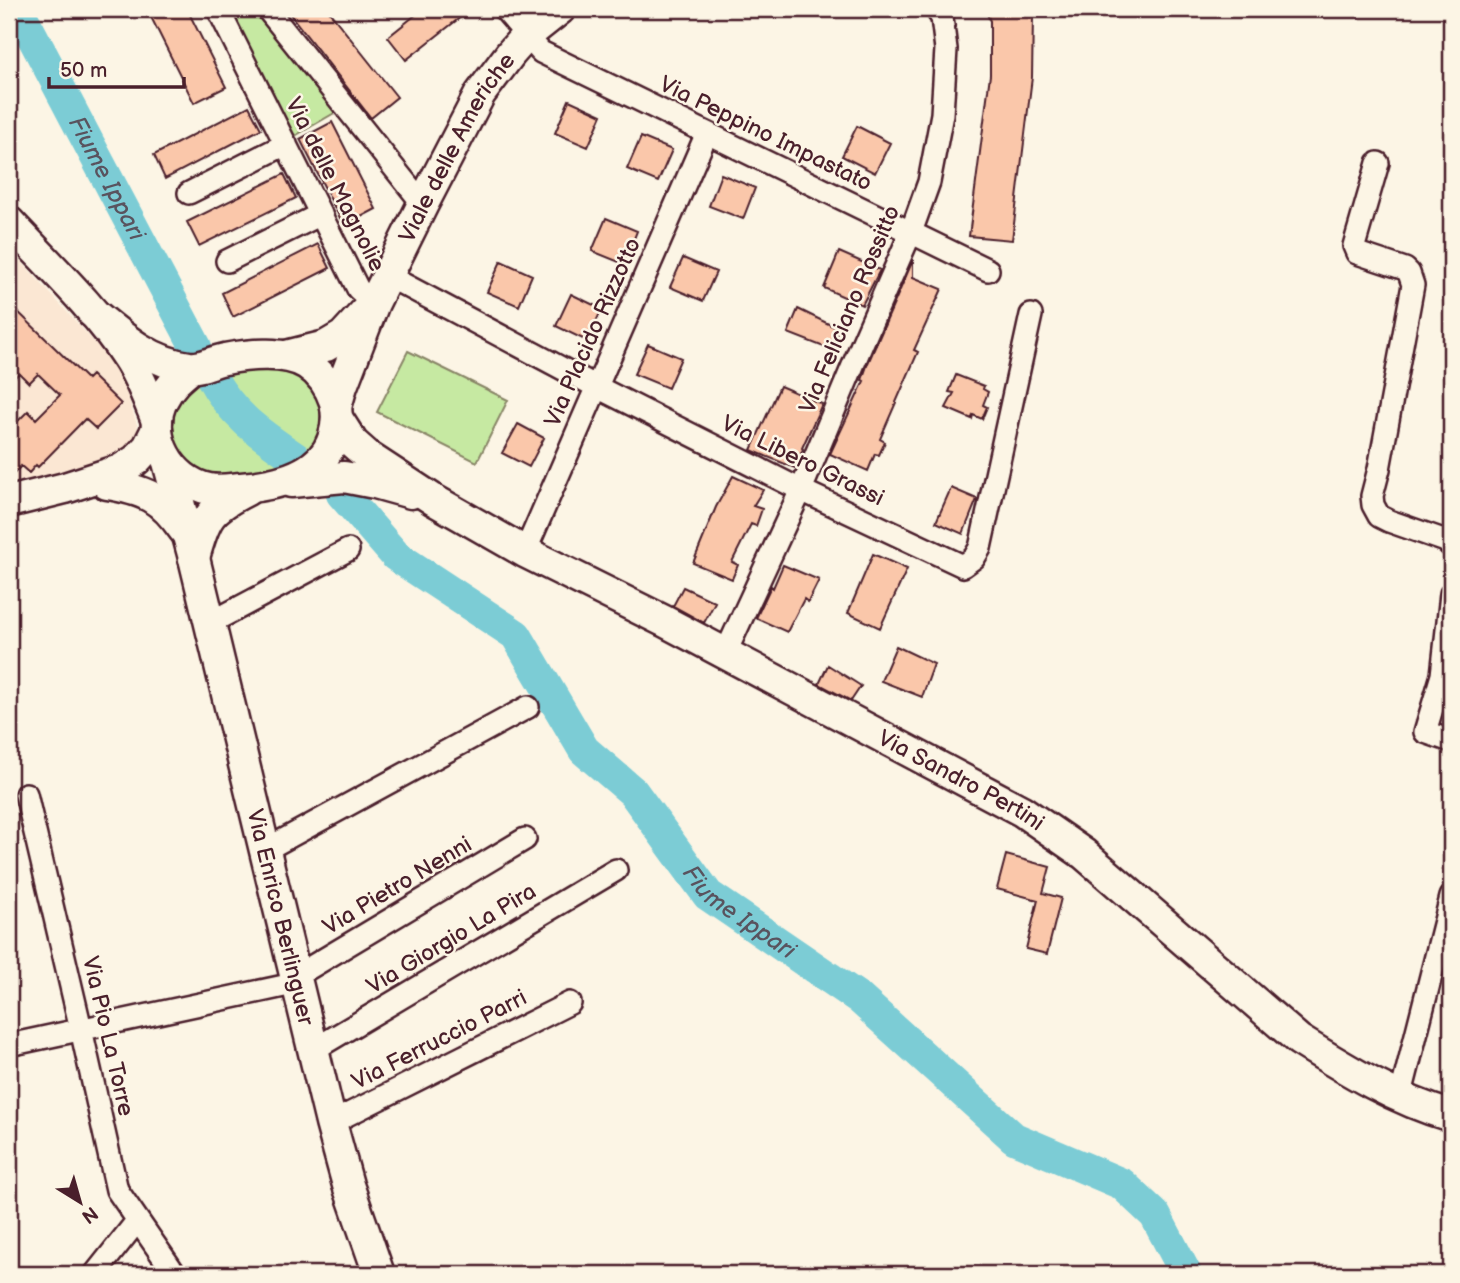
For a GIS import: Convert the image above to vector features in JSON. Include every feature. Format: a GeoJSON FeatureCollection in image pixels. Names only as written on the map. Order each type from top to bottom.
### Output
{"type":"FeatureCollection","features":[{"type":"Feature","properties":{"kind":"main road","name":"Viale delle Americhe"},"geometry":{"type":"LineString","coordinates":[[374,303],[480,94],[526,36],[559,9]]}},
{"type":"Feature","properties":{"kind":"main road"},"geometry":{"type":"LineString","coordinates":[[9,222],[93,313],[127,357],[137,374],[157,425],[161,449],[179,476]]}},
{"type":"Feature","properties":{"kind":"main road"},"geometry":{"type":"LineString","coordinates":[[286,356],[326,346],[342,336],[374,303]]}},
{"type":"Feature","properties":{"kind":"main road"},"geometry":{"type":"LineString","coordinates":[[107,484],[144,492],[162,503],[178,520],[191,546],[223,502],[297,476],[321,460],[330,447],[336,430],[342,386],[374,303]]}},
{"type":"Feature","properties":{"kind":"main road"},"geometry":{"type":"LineString","coordinates":[[93,313],[142,351],[163,361],[191,368]]}},
{"type":"Feature","properties":{"kind":"main road"},"geometry":{"type":"LineString","coordinates":[[9,502],[120,470],[136,460],[148,447],[157,425],[162,400],[174,382],[191,368],[226,359],[274,355],[286,356],[308,365],[320,374],[331,390],[337,412],[353,443],[434,500]]}},
{"type":"Feature","properties":{"kind":"main road"},"geometry":{"type":"LineString","coordinates":[[65,488],[148,477],[179,476],[221,490],[344,477],[434,500]]}},
{"type":"Feature","properties":{"kind":"main road","name":"Via Enrico Berlinguer"},"geometry":{"type":"LineString","coordinates":[[179,476],[191,546],[313,1051],[348,1185],[379,1274]]}},
{"type":"Feature","properties":{"kind":"main road","name":"Via Sandro Pertini"},"geometry":{"type":"LineString","coordinates":[[434,500],[525,552],[664,621],[1022,811],[1084,854],[1299,1040],[1400,1098],[1451,1116]]}},
{"type":"Feature","properties":{"kind":"street","name":"Via delle Magnolie"},"geometry":{"type":"LineString","coordinates":[[218,9],[358,289],[374,303]]}},
{"type":"Feature","properties":{"kind":"street","name":"Via delle Magnolie"},"geometry":{"type":"LineString","coordinates":[[267,9],[423,204]]}},
{"type":"Feature","properties":{"kind":"street","name":"Via Peppino Impastato"},"geometry":{"type":"LineString","coordinates":[[504,9],[541,52],[988,270]]}},
{"type":"Feature","properties":{"kind":"street","name":"Via Feliciano Rossitto"},"geometry":{"type":"LineString","coordinates":[[725,654],[801,490],[911,232],[929,182],[942,114],[946,49],[942,18],[936,9]]}},
{"type":"Feature","properties":{"kind":"street","name":"Via Placido Rizzotto"},"geometry":{"type":"LineString","coordinates":[[525,552],[707,133]]}},
{"type":"Feature","properties":{"kind":"street"},"geometry":{"type":"LineString","coordinates":[[189,193],[286,144]]}},
{"type":"Feature","properties":{"kind":"street"},"geometry":{"type":"LineString","coordinates":[[1378,163],[1353,246],[1357,253],[1405,269],[1413,285],[1372,496],[1373,505],[1379,516],[1446,541],[1451,546]]}},
{"type":"Feature","properties":{"kind":"street"},"geometry":{"type":"LineString","coordinates":[[226,261],[321,214]]}},
{"type":"Feature","properties":{"kind":"street","name":"Via Libero Grassi"},"geometry":{"type":"LineString","coordinates":[[388,275],[597,387],[801,490],[963,566],[974,558],[980,548],[1031,315]]}},
{"type":"Feature","properties":{"kind":"street"},"geometry":{"type":"LineString","coordinates":[[210,624],[348,550]]}},
{"type":"Feature","properties":{"kind":"street"},"geometry":{"type":"LineString","coordinates":[[1451,594],[1442,675],[1425,732],[1451,741]]}},
{"type":"Feature","properties":{"kind":"street"},"geometry":{"type":"LineString","coordinates":[[265,850],[528,707]]}},
{"type":"Feature","properties":{"kind":"street","name":"Via Pio La Torre"},"geometry":{"type":"LineString","coordinates":[[26,794],[117,1190],[175,1274]]}},
{"type":"Feature","properties":{"kind":"street","name":"Via Pietro Nenni"},"geometry":{"type":"LineString","coordinates":[[9,1045],[297,979],[525,839]]}},
{"type":"Feature","properties":{"kind":"street","name":"Via Giorgio La Pira"},"geometry":{"type":"LineString","coordinates":[[313,1051],[616,870]]}},
{"type":"Feature","properties":{"kind":"street"},"geometry":{"type":"LineString","coordinates":[[1400,1098],[1451,897]]}},
{"type":"Feature","properties":{"kind":"street","name":"Via Ferruccio Parri"},"geometry":{"type":"LineString","coordinates":[[331,1122],[570,1003]]}},
{"type":"Feature","properties":{"kind":"street"},"geometry":{"type":"LineString","coordinates":[[95,1274],[137,1221]]}},
{"type":"Feature","properties":{"kind":"shaded area"},"geometry":{"type":"Polygon","coordinates":[[[9,248],[119,369],[138,428],[137,437],[117,461],[9,488],[9,248]]]}},
{"type":"Feature","properties":{"kind":"green space"},"geometry":{"type":"Polygon","coordinates":[[[230,9],[252,9],[336,112],[293,137],[230,9]]]}},
{"type":"Feature","properties":{"kind":"green space"},"geometry":{"type":"Polygon","coordinates":[[[408,351],[508,400],[477,462],[377,412],[408,351]]]}},
{"type":"Feature","properties":{"kind":"green space"},"geometry":{"type":"Polygon","coordinates":[[[286,369],[304,378],[316,391],[323,406],[324,433],[296,467],[219,480],[202,475],[178,451],[172,435],[172,419],[177,403],[187,389],[200,379],[216,373],[286,369]]]}},
{"type":"Feature","properties":{"kind":"building"},"geometry":{"type":"Polygon","coordinates":[[[147,9],[187,9],[226,87],[194,103],[147,9]]]}},
{"type":"Feature","properties":{"kind":"building"},"geometry":{"type":"Polygon","coordinates":[[[286,9],[327,9],[397,97],[371,118],[286,9]]]}},
{"type":"Feature","properties":{"kind":"building"},"geometry":{"type":"Polygon","coordinates":[[[423,9],[471,9],[406,60],[388,37],[423,9]]]}},
{"type":"Feature","properties":{"kind":"building"},"geometry":{"type":"Polygon","coordinates":[[[985,9],[1031,9],[1033,16],[1032,77],[1012,240],[969,236],[990,75],[990,21],[985,9]]]}},
{"type":"Feature","properties":{"kind":"building"},"geometry":{"type":"Polygon","coordinates":[[[569,100],[602,115],[588,147],[555,133],[569,100]]]}},
{"type":"Feature","properties":{"kind":"building"},"geometry":{"type":"Polygon","coordinates":[[[249,106],[261,129],[165,179],[154,155],[249,106]]]}},
{"type":"Feature","properties":{"kind":"building"},"geometry":{"type":"Polygon","coordinates":[[[332,122],[376,209],[344,226],[300,139],[332,122]]]}},
{"type":"Feature","properties":{"kind":"building"},"geometry":{"type":"Polygon","coordinates":[[[857,126],[890,143],[875,173],[842,156],[857,126]]]}},
{"type":"Feature","properties":{"kind":"building"},"geometry":{"type":"Polygon","coordinates":[[[641,137],[672,150],[658,182],[627,169],[641,137]]]}},
{"type":"Feature","properties":{"kind":"building"},"geometry":{"type":"Polygon","coordinates":[[[284,174],[296,198],[199,246],[187,222],[284,174]]]}},
{"type":"Feature","properties":{"kind":"building"},"geometry":{"type":"Polygon","coordinates":[[[721,174],[755,188],[743,219],[709,206],[721,174]]]}},
{"type":"Feature","properties":{"kind":"building"},"geometry":{"type":"Polygon","coordinates":[[[606,218],[637,231],[624,264],[592,251],[606,218]]]}},
{"type":"Feature","properties":{"kind":"building"},"geometry":{"type":"Polygon","coordinates":[[[318,244],[330,268],[233,317],[222,293],[318,244]]]}},
{"type":"Feature","properties":{"kind":"building"},"geometry":{"type":"Polygon","coordinates":[[[839,252],[880,270],[862,305],[824,288],[839,252]]]}},
{"type":"Feature","properties":{"kind":"building"},"geometry":{"type":"Polygon","coordinates":[[[683,258],[716,272],[703,301],[670,287],[683,258]]]}},
{"type":"Feature","properties":{"kind":"building"},"geometry":{"type":"Polygon","coordinates":[[[913,260],[913,277],[942,289],[914,350],[918,352],[880,439],[885,442],[879,455],[875,454],[868,471],[830,454],[864,381],[862,380],[868,363],[913,260]]]}},
{"type":"Feature","properties":{"kind":"building"},"geometry":{"type":"Polygon","coordinates":[[[501,261],[532,275],[519,306],[487,292],[501,261]]]}},
{"type":"Feature","properties":{"kind":"building"},"geometry":{"type":"Polygon","coordinates":[[[571,294],[602,309],[587,341],[556,326],[571,294]]]}},
{"type":"Feature","properties":{"kind":"building"},"geometry":{"type":"Polygon","coordinates":[[[9,303],[87,379],[91,375],[121,404],[96,429],[85,419],[38,467],[36,465],[29,473],[21,466],[9,479],[9,430],[28,411],[36,419],[60,395],[38,374],[29,383],[19,373],[9,383],[9,303]]]}},
{"type":"Feature","properties":{"kind":"building"},"geometry":{"type":"Polygon","coordinates":[[[798,309],[839,329],[829,349],[788,333],[798,309]]]}},
{"type":"Feature","properties":{"kind":"building"},"geometry":{"type":"Polygon","coordinates":[[[648,344],[681,358],[668,388],[634,374],[648,344]]]}},
{"type":"Feature","properties":{"kind":"building"},"geometry":{"type":"Polygon","coordinates":[[[956,375],[984,386],[983,389],[988,392],[983,405],[987,407],[982,419],[973,415],[972,419],[946,408],[954,393],[949,392],[956,375]]]}},
{"type":"Feature","properties":{"kind":"building"},"geometry":{"type":"Polygon","coordinates":[[[780,386],[822,404],[795,468],[751,450],[780,386]]]}},
{"type":"Feature","properties":{"kind":"building"},"geometry":{"type":"Polygon","coordinates":[[[518,424],[544,438],[529,467],[502,453],[518,424]]]}},
{"type":"Feature","properties":{"kind":"building"},"geometry":{"type":"Polygon","coordinates":[[[733,476],[763,490],[753,506],[762,509],[756,526],[751,524],[732,562],[738,565],[732,579],[693,563],[716,507],[733,476]]]}},
{"type":"Feature","properties":{"kind":"building"},"geometry":{"type":"Polygon","coordinates":[[[951,488],[977,499],[963,534],[936,522],[951,488]]]}},
{"type":"Feature","properties":{"kind":"building"},"geometry":{"type":"Polygon","coordinates":[[[873,554],[907,569],[880,628],[848,613],[873,554]]]}},
{"type":"Feature","properties":{"kind":"building"},"geometry":{"type":"Polygon","coordinates":[[[783,565],[819,580],[808,602],[804,599],[787,632],[756,618],[783,565]]]}},
{"type":"Feature","properties":{"kind":"building"},"geometry":{"type":"Polygon","coordinates":[[[683,587],[715,602],[704,623],[673,606],[683,587]]]}},
{"type":"Feature","properties":{"kind":"building"},"geometry":{"type":"Polygon","coordinates":[[[896,646],[934,664],[922,697],[881,681],[896,646]]]}},
{"type":"Feature","properties":{"kind":"building"},"geometry":{"type":"Polygon","coordinates":[[[828,665],[861,686],[851,701],[819,684],[828,665]]]}},
{"type":"Feature","properties":{"kind":"building"},"geometry":{"type":"Polygon","coordinates":[[[1006,855],[1050,867],[1043,893],[1061,898],[1047,954],[1026,949],[1038,900],[997,889],[1006,855]]]}},
{"type":"Feature","properties":{"kind":"waterway","name":"Fiume Ippari"},"geometry":{"type":"LineString","coordinates":[[18,9],[196,347]]}},
{"type":"Feature","properties":{"kind":"waterway","name":"Fiume Ippari"},"geometry":{"type":"LineString","coordinates":[[211,376],[239,415],[303,463]]}},
{"type":"Feature","properties":{"kind":"waterway","name":"Fiume Ippari"},"geometry":{"type":"LineString","coordinates":[[342,494],[396,556],[516,635],[584,750],[633,792],[708,895],[859,998],[1014,1138],[1122,1184],[1155,1215],[1186,1274]]}}]}
